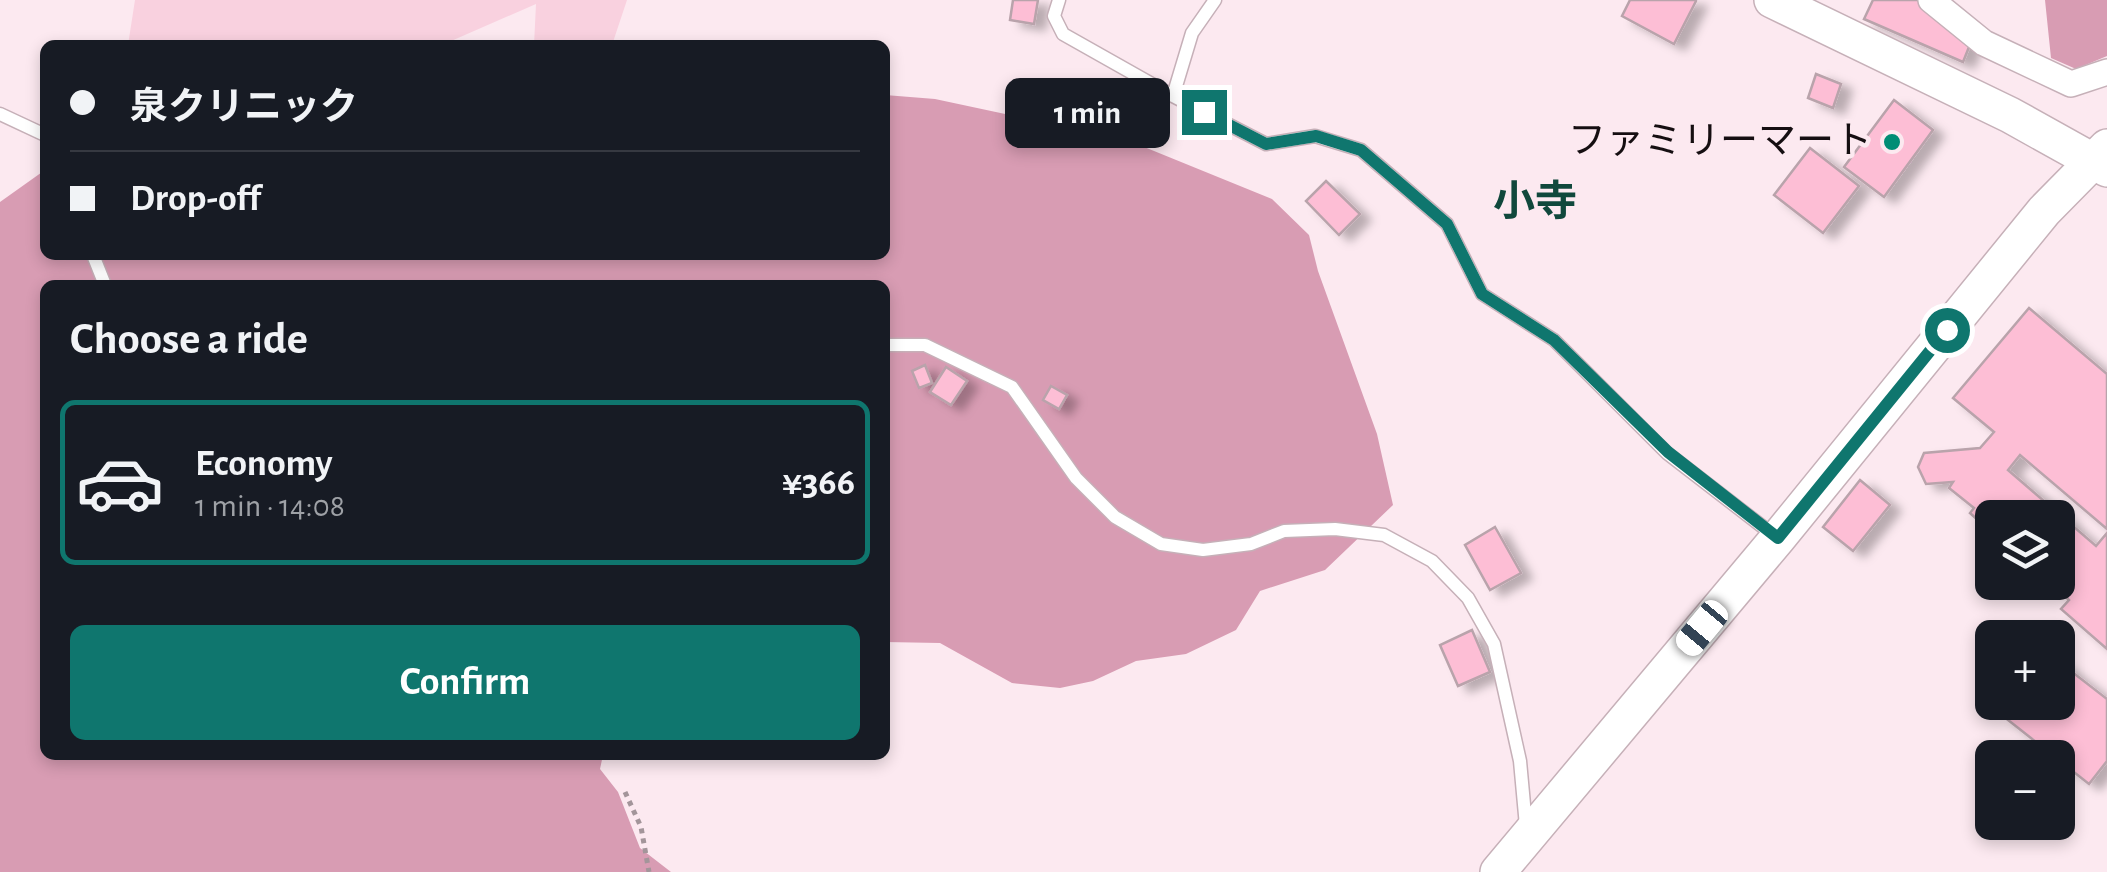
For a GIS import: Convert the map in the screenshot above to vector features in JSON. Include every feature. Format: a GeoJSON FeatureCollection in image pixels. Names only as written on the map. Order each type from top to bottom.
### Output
{"type":"FeatureCollection","features":[{"type":"Feature","properties":{"kind":"street"},"geometry":{"type":"LineString","coordinates":[[1498,872],[1778,538],[2044,210],[2102,159],[1772,0]]}},
{"type":"Feature","properties":{"kind":"street"},"geometry":{"type":"LineString","coordinates":[[1931,0],[1984,43],[2071,84],[2107,72]]}},
{"type":"Feature","properties":{"kind":"lane"},"geometry":{"type":"LineString","coordinates":[[1058,0],[1054,16],[1063,34],[1266,144],[1316,136],[1361,150],[1447,224],[1482,294],[1554,340],[1668,452],[1778,538]]}},
{"type":"Feature","properties":{"kind":"lane"},"geometry":{"type":"LineString","coordinates":[[1173,96],[1192,33],[1216,0]]}},
{"type":"Feature","properties":{"kind":"lane"},"geometry":{"type":"LineString","coordinates":[[0,114],[40,133]]}},
{"type":"Feature","properties":{"kind":"lane"},"geometry":{"type":"LineString","coordinates":[[890,344],[925,346],[1012,387],[1076,478],[1115,518],[1161,544],[1203,550],[1251,544],[1284,532],[1334,528],[1384,535],[1432,561],[1468,598],[1494,644],[1520,761],[1528,837]]}},
{"type":"Feature","properties":{"kind":"path"},"geometry":{"type":"LineString","coordinates":[[625,792],[641,827],[649,872]]}},
{"type":"Feature","properties":{"kind":"shaded area"},"geometry":{"type":"Polygon","coordinates":[[[135,0],[627,0],[614,40],[534,40],[536,4],[453,40],[129,40],[135,0]]]}},
{"type":"Feature","properties":{"kind":"shaded area"},"geometry":{"type":"Polygon","coordinates":[[[2045,0],[2107,0],[2107,56],[2076,69],[2051,58],[2045,0]]]}},
{"type":"Feature","properties":{"kind":"shaded area"},"geometry":{"type":"Polygon","coordinates":[[[890,95],[935,99],[1127,140],[1272,199],[1309,235],[1318,271],[1377,434],[1393,505],[1325,570],[1260,591],[1236,630],[1186,654],[1136,661],[1093,681],[1060,688],[1012,683],[940,643],[890,642],[890,280],[40,280],[40,760],[602,760],[600,769],[618,792],[640,848],[671,872],[0,872],[0,202],[40,174],[40,260],[890,260],[890,95]]]}},
{"type":"Feature","properties":{"kind":"building"},"geometry":{"type":"Polygon","coordinates":[[[1013,0],[1038,0],[1034,24],[1010,20],[1013,0]]]}},
{"type":"Feature","properties":{"kind":"building"},"geometry":{"type":"Polygon","coordinates":[[[1630,0],[1696,1],[1674,44],[1622,16],[1630,0]]]}},
{"type":"Feature","properties":{"kind":"building"},"geometry":{"type":"Polygon","coordinates":[[[1873,0],[1919,0],[1971,42],[1963,62],[1864,19],[1873,0]]]}},
{"type":"Feature","properties":{"kind":"building"},"geometry":{"type":"Polygon","coordinates":[[[1816,74],[1841,84],[1833,108],[1808,98],[1816,74]]]}},
{"type":"Feature","properties":{"kind":"building"},"geometry":{"type":"Polygon","coordinates":[[[1894,100],[1933,130],[1884,197],[1844,167],[1894,100]]]}},
{"type":"Feature","properties":{"kind":"building"},"geometry":{"type":"Polygon","coordinates":[[[1810,148],[1859,186],[1823,233],[1774,195],[1810,148]]]}},
{"type":"Feature","properties":{"kind":"building"},"geometry":{"type":"Polygon","coordinates":[[[1326,181],[1360,214],[1339,235],[1306,201],[1326,181]]]}},
{"type":"Feature","properties":{"kind":"building"},"geometry":{"type":"Polygon","coordinates":[[[2029,308],[2107,374],[2107,529],[2020,455],[2008,470],[2043,500],[1975,500],[1975,518],[1970,513],[1974,508],[1949,488],[1953,482],[1926,484],[1918,467],[1924,453],[1980,448],[1994,432],[1953,398],[2029,308]]]}},
{"type":"Feature","properties":{"kind":"building"},"geometry":{"type":"Polygon","coordinates":[[[925,365],[932,383],[919,388],[912,371],[925,365]]]}},
{"type":"Feature","properties":{"kind":"building"},"geometry":{"type":"Polygon","coordinates":[[[946,367],[967,381],[951,405],[930,392],[946,367]]]}},
{"type":"Feature","properties":{"kind":"building"},"geometry":{"type":"Polygon","coordinates":[[[1051,386],[1067,395],[1059,409],[1043,400],[1051,386]]]}},
{"type":"Feature","properties":{"kind":"building"},"geometry":{"type":"Polygon","coordinates":[[[1860,480],[1890,505],[1853,551],[1823,527],[1860,480]]]}},
{"type":"Feature","properties":{"kind":"building"},"geometry":{"type":"Polygon","coordinates":[[[1495,527],[1521,573],[1490,590],[1465,545],[1495,527]]]}},
{"type":"Feature","properties":{"kind":"building"},"geometry":{"type":"Polygon","coordinates":[[[2075,528],[2096,546],[2107,533],[2107,649],[2061,609],[2069,600],[2075,600],[2075,528]]]}},
{"type":"Feature","properties":{"kind":"building"},"geometry":{"type":"Polygon","coordinates":[[[1472,630],[1490,672],[1458,686],[1440,645],[1472,630]]]}},
{"type":"Feature","properties":{"kind":"building"},"geometry":{"type":"Polygon","coordinates":[[[2075,674],[2107,699],[2107,761],[2089,784],[2075,773],[2075,740],[2033,740],[2008,720],[2075,720],[2075,674]]]}},
{"type":"Feature","properties":{"kind":"place","name":"ファミリーマート"},"geometry":{"type":"Point","coordinates":[1892,142]}},
{"type":"Feature","properties":{"kind":"district","name":"小寺"},"geometry":{"type":"Point","coordinates":[1535,202]}},
{"type":"Feature","properties":{"kind":"route"},"geometry":{"type":"LineString","coordinates":[[1204,112],[1266,144],[1316,136],[1361,150],[1447,224],[1482,294],[1554,340],[1668,452],[1778,538],[1947,330]]}}]}
